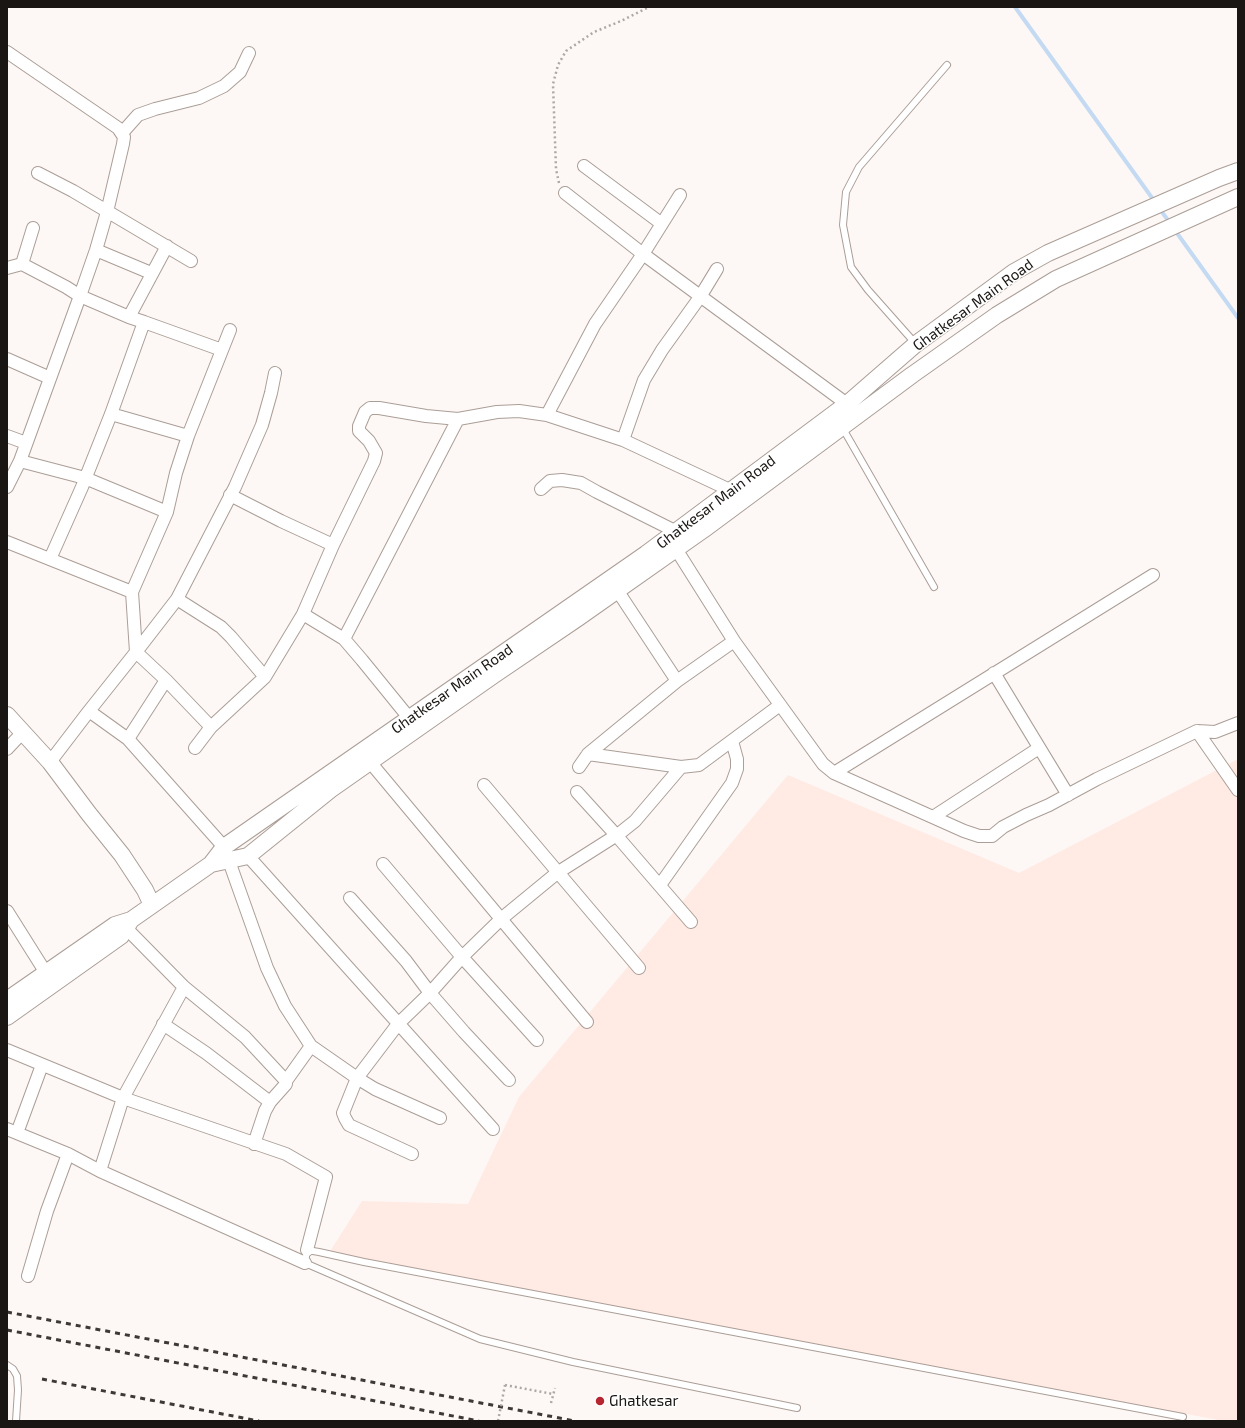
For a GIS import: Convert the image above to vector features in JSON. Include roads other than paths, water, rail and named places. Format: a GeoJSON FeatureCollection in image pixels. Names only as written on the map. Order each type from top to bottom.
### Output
{"type":"FeatureCollection","features":[{"type":"Feature","properties":{"kind":"main road","name":"Ghatkesar Main Road"},"geometry":{"type":"LineString","coordinates":[[227,854],[248,856],[330,790],[370,762],[413,724],[494,674],[617,590],[676,549],[842,427],[852,410],[916,344],[1014,272],[1048,253],[1238,171]]}},
{"type":"Feature","properties":{"kind":"main road","name":"Ghatkesar Main Road"},"geometry":{"type":"LineString","coordinates":[[7,1017],[122,936],[129,924],[152,905],[413,724],[732,491],[852,410],[997,315],[1056,279],[1238,197]]}},
{"type":"Feature","properties":{"kind":"main road"},"geometry":{"type":"LineString","coordinates":[[7,715],[50,762],[122,855],[145,890],[152,905]]}},
{"type":"Feature","properties":{"kind":"main road","name":"Ghatkesar Main Road"},"geometry":{"type":"LineString","coordinates":[[7,1000],[115,925],[129,924]]}},
{"type":"Feature","properties":{"kind":"street"},"geometry":{"type":"LineString","coordinates":[[7,52],[118,128],[124,137],[107,212],[96,250],[20,461],[7,487]]}},
{"type":"Feature","properties":{"kind":"street"},"geometry":{"type":"LineString","coordinates":[[122,132],[138,115],[155,109],[199,98],[224,86],[240,72],[249,53]]}},
{"type":"Feature","properties":{"kind":"street"},"geometry":{"type":"LineString","coordinates":[[584,166],[662,224]]}},
{"type":"Feature","properties":{"kind":"street"},"geometry":{"type":"LineString","coordinates":[[38,172],[190,260]]}},
{"type":"Feature","properties":{"kind":"street"},"geometry":{"type":"LineString","coordinates":[[566,193],[643,254],[852,410]]}},
{"type":"Feature","properties":{"kind":"street"},"geometry":{"type":"LineString","coordinates":[[547,415],[595,324],[643,254],[680,195]]}},
{"type":"Feature","properties":{"kind":"street"},"geometry":{"type":"LineString","coordinates":[[22,264],[34,228]]}},
{"type":"Feature","properties":{"kind":"street"},"geometry":{"type":"LineString","coordinates":[[129,317],[166,246]]}},
{"type":"Feature","properties":{"kind":"street"},"geometry":{"type":"LineString","coordinates":[[96,250],[151,273]]}},
{"type":"Feature","properties":{"kind":"street"},"geometry":{"type":"LineString","coordinates":[[7,268],[22,264],[80,296],[129,317],[222,350]]}},
{"type":"Feature","properties":{"kind":"street"},"geometry":{"type":"LineString","coordinates":[[623,440],[644,380],[662,350],[700,297],[717,269]]}},
{"type":"Feature","properties":{"kind":"street"},"geometry":{"type":"LineString","coordinates":[[50,559],[111,414],[144,322]]}},
{"type":"Feature","properties":{"kind":"street"},"geometry":{"type":"LineString","coordinates":[[211,727],[166,680],[136,652],[132,592],[167,512],[176,473],[188,436],[230,330]]}},
{"type":"Feature","properties":{"kind":"street"},"geometry":{"type":"LineString","coordinates":[[7,359],[50,378]]}},
{"type":"Feature","properties":{"kind":"street"},"geometry":{"type":"LineString","coordinates":[[50,762],[177,599],[230,495],[262,425],[275,373]]}},
{"type":"Feature","properties":{"kind":"street"},"geometry":{"type":"LineString","coordinates":[[195,748],[211,727],[265,678],[303,614],[333,545],[374,461],[376,453],[370,442],[359,431],[359,426],[365,412],[370,408],[458,419],[497,412],[519,411],[547,415],[623,440],[732,491]]}},
{"type":"Feature","properties":{"kind":"street"},"geometry":{"type":"LineString","coordinates":[[111,414],[188,436]]}},
{"type":"Feature","properties":{"kind":"street"},"geometry":{"type":"LineString","coordinates":[[344,639],[458,419]]}},
{"type":"Feature","properties":{"kind":"street"},"geometry":{"type":"LineString","coordinates":[[7,436],[26,443]]}},
{"type":"Feature","properties":{"kind":"street"},"geometry":{"type":"LineString","coordinates":[[20,461],[85,478],[167,512]]}},
{"type":"Feature","properties":{"kind":"street"},"geometry":{"type":"LineString","coordinates":[[541,489],[550,481],[562,480],[581,483],[676,532]]}},
{"type":"Feature","properties":{"kind":"street"},"geometry":{"type":"LineString","coordinates":[[230,495],[280,521],[333,545]]}},
{"type":"Feature","properties":{"kind":"street"},"geometry":{"type":"LineString","coordinates":[[7,542],[132,592]]}},
{"type":"Feature","properties":{"kind":"street"},"geometry":{"type":"LineString","coordinates":[[676,549],[734,641],[823,764],[834,773],[978,836],[992,836],[1002,827],[1197,731],[1215,732],[1238,723]]}},
{"type":"Feature","properties":{"kind":"street"},"geometry":{"type":"LineString","coordinates":[[834,773],[1153,575]]}},
{"type":"Feature","properties":{"kind":"street"},"geometry":{"type":"LineString","coordinates":[[617,590],[677,681]]}},
{"type":"Feature","properties":{"kind":"street"},"geometry":{"type":"LineString","coordinates":[[177,599],[220,627],[231,637],[265,678]]}},
{"type":"Feature","properties":{"kind":"street"},"geometry":{"type":"LineString","coordinates":[[303,614],[344,639],[413,724]]}},
{"type":"Feature","properties":{"kind":"street"},"geometry":{"type":"LineString","coordinates":[[579,767],[588,754],[677,681],[734,641]]}},
{"type":"Feature","properties":{"kind":"street"},"geometry":{"type":"LineString","coordinates":[[994,673],[1068,795]]}},
{"type":"Feature","properties":{"kind":"street"},"geometry":{"type":"LineString","coordinates":[[128,739],[166,680]]}},
{"type":"Feature","properties":{"kind":"street"},"geometry":{"type":"LineString","coordinates":[[588,754],[681,767],[699,765],[780,705]]}},
{"type":"Feature","properties":{"kind":"street"},"geometry":{"type":"LineString","coordinates":[[89,711],[128,739],[227,854],[267,968],[285,1006],[312,1046],[375,1089],[440,1118]]}},
{"type":"Feature","properties":{"kind":"street"},"geometry":{"type":"LineString","coordinates":[[1197,731],[1238,790]]}},
{"type":"Feature","properties":{"kind":"street"},"geometry":{"type":"LineString","coordinates":[[7,749],[23,732]]}},
{"type":"Feature","properties":{"kind":"street"},"geometry":{"type":"LineString","coordinates":[[660,885],[732,783],[737,769],[737,759],[732,741]]}},
{"type":"Feature","properties":{"kind":"street"},"geometry":{"type":"LineString","coordinates":[[933,817],[1039,748]]}},
{"type":"Feature","properties":{"kind":"street"},"geometry":{"type":"LineString","coordinates":[[370,762],[587,1022]]}},
{"type":"Feature","properties":{"kind":"street"},"geometry":{"type":"LineString","coordinates":[[412,1154],[349,1125],[343,1114],[357,1078],[398,1024],[430,993],[462,957],[501,919],[557,873],[635,821],[681,767]]}},
{"type":"Feature","properties":{"kind":"street"},"geometry":{"type":"LineString","coordinates":[[484,785],[639,968]]}},
{"type":"Feature","properties":{"kind":"street"},"geometry":{"type":"LineString","coordinates":[[577,792],[691,922]]}},
{"type":"Feature","properties":{"kind":"street"},"geometry":{"type":"LineString","coordinates":[[248,856],[493,1129]]}},
{"type":"Feature","properties":{"kind":"street"},"geometry":{"type":"LineString","coordinates":[[383,864],[462,957],[537,1040]]}},
{"type":"Feature","properties":{"kind":"street"},"geometry":{"type":"LineString","coordinates":[[350,898],[406,961],[430,993],[464,1032],[509,1080]]}},
{"type":"Feature","properties":{"kind":"street"},"geometry":{"type":"LineString","coordinates":[[7,911],[46,973]]}},
{"type":"Feature","properties":{"kind":"street"},"geometry":{"type":"LineString","coordinates":[[129,924],[184,987],[245,1037],[286,1081]]}},
{"type":"Feature","properties":{"kind":"street"},"geometry":{"type":"LineString","coordinates":[[100,1171],[123,1098],[184,987]]}},
{"type":"Feature","properties":{"kind":"street"},"geometry":{"type":"LineString","coordinates":[[163,1024],[206,1053],[270,1102]]}},
{"type":"Feature","properties":{"kind":"street"},"geometry":{"type":"LineString","coordinates":[[254,1144],[265,1111],[270,1102],[286,1084],[286,1081],[312,1046]]}},
{"type":"Feature","properties":{"kind":"street"},"geometry":{"type":"LineString","coordinates":[[7,1050],[123,1098],[286,1154],[326,1177],[307,1250]]}},
{"type":"Feature","properties":{"kind":"street"},"geometry":{"type":"LineString","coordinates":[[42,1065],[12,1131],[68,1154],[100,1171],[305,1263]]}},
{"type":"Feature","properties":{"kind":"street"},"geometry":{"type":"LineString","coordinates":[[28,1276],[46,1211],[68,1154]]}},
{"type":"Feature","properties":{"kind":"lane"},"geometry":{"type":"LineString","coordinates":[[916,344],[868,290],[851,267],[843,225],[846,192],[859,167],[947,65]]}},
{"type":"Feature","properties":{"kind":"lane"},"geometry":{"type":"LineString","coordinates":[[842,427],[934,587]]}},
{"type":"Feature","properties":{"kind":"lane"},"geometry":{"type":"LineString","coordinates":[[796,1408],[572,1362],[480,1339],[305,1263],[307,1250],[1183,1417]]}},
{"type":"Feature","properties":{"kind":"lane"},"geometry":{"type":"LineString","coordinates":[[7,1365],[13,1369],[18,1376],[16,1421]]}},
{"type":"Feature","properties":{"kind":"waterway"},"geometry":{"type":"LineString","coordinates":[[1015,7],[1155,202]]}},
{"type":"Feature","properties":{"kind":"waterway"},"geometry":{"type":"LineString","coordinates":[[1159,208],[1170,223]]}},
{"type":"Feature","properties":{"kind":"waterway"},"geometry":{"type":"LineString","coordinates":[[1174,229],[1238,318]]}},
{"type":"Feature","properties":{"kind":"railway"},"geometry":{"type":"LineString","coordinates":[[7,1312],[575,1421]]}},
{"type":"Feature","properties":{"kind":"railway"},"geometry":{"type":"LineString","coordinates":[[7,1330],[479,1421]]}},
{"type":"Feature","properties":{"kind":"railway"},"geometry":{"type":"LineString","coordinates":[[42,1379],[259,1421]]}},
{"type":"Feature","properties":{"kind":"place","name":"Ghatkesar"},"geometry":{"type":"Point","coordinates":[600,1401]}}]}
